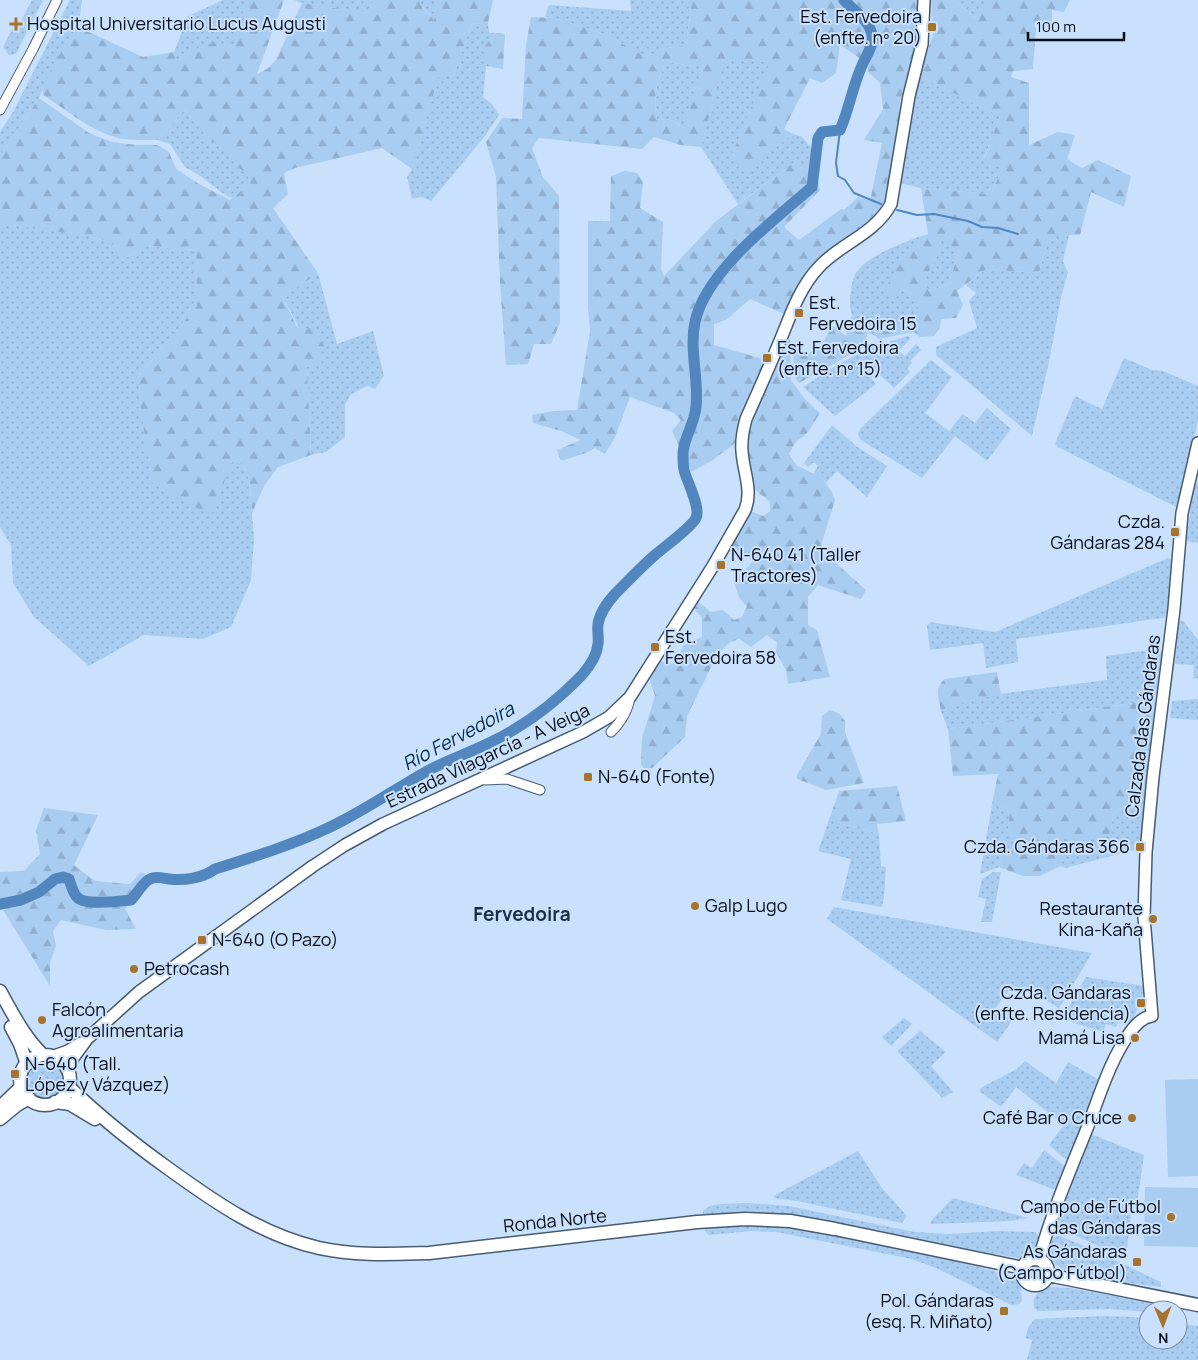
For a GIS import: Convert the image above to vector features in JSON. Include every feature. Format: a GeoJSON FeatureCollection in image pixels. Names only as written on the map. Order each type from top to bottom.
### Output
{"type":"FeatureCollection","features":[{"type":"Feature","properties":{"kind":"highway"},"geometry":{"type":"LineString","coordinates":[[0,991],[23,1032],[34,1046],[49,1056],[63,1062],[68,1070],[70,1078],[69,1087],[61,1099],[41,1104],[29,1098],[22,1086],[21,1075],[26,1064],[20,1044],[0,1008]]}},
{"type":"Feature","properties":{"kind":"highway","name":"Estrada Vilagarcía - A Veiga"},"geometry":{"type":"LineString","coordinates":[[26,1064],[37,1056],[49,1056]]}},
{"type":"Feature","properties":{"kind":"highway"},"geometry":{"type":"LineString","coordinates":[[0,1107],[22,1086]]}},
{"type":"Feature","properties":{"kind":"highway","name":"Ronda Norte"},"geometry":{"type":"LineString","coordinates":[[69,1087],[119,1132],[200,1191],[243,1219],[277,1235],[319,1248],[352,1254],[429,1253],[678,1224],[745,1219],[790,1221],[826,1227],[1023,1268]]}},
{"type":"Feature","properties":{"kind":"highway"},"geometry":{"type":"LineString","coordinates":[[0,1119],[16,1105],[29,1098]]}},
{"type":"Feature","properties":{"kind":"highway","name":"Ronda Norte"},"geometry":{"type":"LineString","coordinates":[[55,1102],[70,1104],[119,1132]]}},
{"type":"Feature","properties":{"kind":"highway"},"geometry":{"type":"LineString","coordinates":[[1039,1259],[1046,1264],[1048,1275],[1043,1282],[1036,1285],[1023,1276],[1023,1268],[1027,1261],[1039,1259]]}},
{"type":"Feature","properties":{"kind":"highway"},"geometry":{"type":"LineString","coordinates":[[1048,1275],[1198,1305]]}},
{"type":"Feature","properties":{"kind":"main road","name":"Estrada Vilagarcía - A Veiga"},"geometry":{"type":"LineString","coordinates":[[49,1056],[76,1047],[138,992],[345,845],[383,824],[562,743],[609,717],[630,697],[713,566],[748,504],[748,489],[742,452],[742,432],[796,302],[819,267],[830,257],[875,226],[890,204],[909,96],[922,44],[924,0]]}},
{"type":"Feature","properties":{"kind":"main road","name":"Calzada das Gándaras"},"geometry":{"type":"LineString","coordinates":[[1039,1259],[1047,1230],[1110,1071],[1125,1041],[1134,1028],[1143,1018],[1152,1016],[1144,917],[1146,852],[1153,778],[1174,609],[1182,513],[1198,443]]}},
{"type":"Feature","properties":{"kind":"main road","name":"Estrada Vilagarcía - A Veiga"},"geometry":{"type":"LineString","coordinates":[[68,1070],[73,1058],[87,1039]]}},
{"type":"Feature","properties":{"kind":"street"},"geometry":{"type":"LineString","coordinates":[[0,110],[57,0]]}},
{"type":"Feature","properties":{"kind":"street"},"geometry":{"type":"LineString","coordinates":[[611,732],[626,712],[630,697]]}},
{"type":"Feature","properties":{"kind":"street"},"geometry":{"type":"LineString","coordinates":[[473,783],[500,778],[522,783],[540,790]]}},
{"type":"Feature","properties":{"kind":"green space"},"geometry":{"type":"Polygon","coordinates":[[[32,0],[43,0],[16,54],[9,55],[3,47],[16,21],[20,23],[32,0]]]}},
{"type":"Feature","properties":{"kind":"green space"},"geometry":{"type":"Polygon","coordinates":[[[70,0],[82,0],[79,23],[53,67],[39,98],[0,156],[0,132],[13,112],[70,0]]]}},
{"type":"Feature","properties":{"kind":"green space"},"geometry":{"type":"Polygon","coordinates":[[[223,0],[246,0],[234,47],[201,46],[176,63],[174,52],[188,16],[223,0]]]}},
{"type":"Feature","properties":{"kind":"green space"},"geometry":{"type":"Polygon","coordinates":[[[246,0],[284,0],[257,74],[267,69],[276,60],[302,3],[368,13],[373,0],[422,0],[420,4],[434,20],[437,0],[493,0],[488,23],[472,24],[453,76],[439,75],[412,169],[382,148],[295,168],[284,173],[288,194],[273,208],[318,273],[283,298],[297,327],[314,329],[324,346],[317,363],[307,367],[311,455],[278,467],[264,486],[252,513],[249,478],[240,458],[231,463],[213,513],[191,506],[151,482],[137,378],[197,306],[196,250],[146,246],[122,260],[114,243],[87,236],[0,223],[0,156],[39,98],[89,133],[112,142],[157,145],[169,152],[176,169],[199,184],[230,200],[250,184],[248,174],[237,167],[231,155],[207,138],[185,109],[158,140],[125,139],[114,137],[86,124],[43,95],[43,89],[57,59],[79,23],[89,32],[143,57],[174,52],[176,63],[201,46],[216,42],[234,47],[246,0]]]}},
{"type":"Feature","properties":{"kind":"green space"},"geometry":{"type":"Polygon","coordinates":[[[294,0],[373,0],[368,13],[302,3],[294,0]]]}},
{"type":"Feature","properties":{"kind":"green space"},"geometry":{"type":"Polygon","coordinates":[[[422,0],[437,0],[434,20],[420,3],[422,0]]]}},
{"type":"Feature","properties":{"kind":"green space"},"geometry":{"type":"Polygon","coordinates":[[[630,0],[692,0],[686,45],[665,48],[646,57],[607,35],[555,18],[545,17],[549,5],[631,11],[630,0]]]}},
{"type":"Feature","properties":{"kind":"green space"},"geometry":{"type":"Polygon","coordinates":[[[692,0],[919,0],[918,31],[900,101],[896,145],[886,202],[876,218],[810,267],[784,314],[750,299],[726,320],[714,324],[714,345],[767,360],[740,421],[735,443],[713,460],[691,472],[672,431],[681,420],[674,413],[630,397],[615,437],[605,454],[595,448],[561,461],[557,450],[581,440],[561,431],[533,423],[532,415],[553,411],[577,410],[590,331],[588,308],[588,221],[610,221],[611,176],[625,171],[637,173],[643,182],[640,208],[663,222],[661,269],[664,276],[716,221],[796,161],[814,171],[818,178],[820,190],[784,227],[799,240],[841,209],[844,210],[858,197],[870,201],[882,143],[864,140],[883,109],[880,83],[868,72],[867,63],[840,45],[836,73],[822,83],[810,78],[784,129],[793,134],[747,170],[732,154],[770,62],[724,60],[701,147],[681,145],[654,137],[642,149],[539,138],[532,148],[543,177],[559,196],[560,323],[551,344],[534,344],[528,364],[506,365],[500,283],[496,177],[486,142],[502,118],[522,119],[526,45],[531,17],[555,18],[607,35],[646,57],[665,48],[686,45],[692,0]],[[670,62],[665,67],[656,89],[655,105],[657,120],[668,119],[684,128],[703,65],[691,67],[670,62]]]}},
{"type":"Feature","properties":{"kind":"green space"},"geometry":{"type":"Polygon","coordinates":[[[931,0],[954,0],[974,18],[986,4],[986,0],[1070,0],[1064,12],[1052,10],[1052,26],[1036,27],[1033,69],[1013,71],[1011,77],[1029,83],[1029,145],[1058,132],[1075,135],[1067,159],[1082,168],[1098,160],[1131,176],[1124,207],[1091,192],[1080,235],[1049,235],[1039,273],[986,269],[957,291],[963,305],[956,318],[941,319],[940,328],[934,336],[920,337],[914,332],[878,339],[879,333],[912,321],[920,300],[901,288],[893,298],[883,294],[900,260],[928,234],[921,188],[991,194],[1002,169],[984,159],[1000,116],[919,76],[933,35],[931,0]],[[941,240],[939,251],[924,281],[929,291],[949,284],[959,250],[941,240]]]}},
{"type":"Feature","properties":{"kind":"green space"},"geometry":{"type":"Polygon","coordinates":[[[954,0],[986,0],[986,4],[974,18],[954,0]]]}},
{"type":"Feature","properties":{"kind":"green space"},"geometry":{"type":"Polygon","coordinates":[[[488,23],[489,33],[496,33],[485,46],[486,66],[483,97],[492,104],[499,115],[485,136],[431,201],[422,197],[412,199],[407,177],[412,169],[439,74],[453,76],[472,24],[488,23]]]}},
{"type":"Feature","properties":{"kind":"green space"},"geometry":{"type":"Polygon","coordinates":[[[496,33],[505,34],[503,69],[486,66],[485,46],[496,33]]]}},
{"type":"Feature","properties":{"kind":"green space"},"geometry":{"type":"Polygon","coordinates":[[[724,59],[771,62],[732,154],[747,169],[793,134],[802,137],[814,151],[812,168],[796,161],[738,204],[701,147],[724,59]]]}},
{"type":"Feature","properties":{"kind":"green space"},"geometry":{"type":"Polygon","coordinates":[[[670,62],[691,67],[703,64],[685,128],[668,119],[657,120],[655,105],[656,89],[661,74],[670,62]]]}},
{"type":"Feature","properties":{"kind":"green space"},"geometry":{"type":"Polygon","coordinates":[[[919,76],[1000,116],[984,158],[1002,169],[991,194],[921,188],[900,183],[912,105],[919,76]]]}},
{"type":"Feature","properties":{"kind":"green space"},"geometry":{"type":"Polygon","coordinates":[[[185,109],[207,138],[231,155],[237,167],[248,174],[250,184],[232,198],[185,167],[170,144],[158,140],[185,109]]]}},
{"type":"Feature","properties":{"kind":"green space"},"geometry":{"type":"Polygon","coordinates":[[[0,223],[87,236],[114,243],[122,260],[146,246],[196,250],[197,306],[137,378],[231,463],[240,458],[249,478],[254,539],[251,580],[231,627],[203,639],[144,635],[89,666],[34,617],[13,583],[11,545],[0,527],[0,223]]]}},
{"type":"Feature","properties":{"kind":"green space"},"geometry":{"type":"Polygon","coordinates":[[[928,234],[900,260],[901,288],[920,300],[912,321],[879,333],[877,337],[869,333],[858,324],[851,313],[850,299],[855,274],[865,263],[881,253],[928,234]]]}},
{"type":"Feature","properties":{"kind":"green space"},"geometry":{"type":"Polygon","coordinates":[[[1049,235],[1069,235],[1063,261],[1068,272],[1032,436],[936,355],[936,347],[977,328],[969,301],[976,293],[966,285],[986,269],[1039,273],[1049,235]]]}},
{"type":"Feature","properties":{"kind":"green space"},"geometry":{"type":"Polygon","coordinates":[[[941,240],[959,249],[949,284],[929,291],[924,281],[939,251],[941,240]]]}},
{"type":"Feature","properties":{"kind":"green space"},"geometry":{"type":"Polygon","coordinates":[[[318,273],[337,344],[373,331],[384,376],[375,389],[367,386],[350,395],[345,405],[345,437],[326,452],[311,455],[307,367],[317,363],[283,297],[318,273]]]}},
{"type":"Feature","properties":{"kind":"green space"},"geometry":{"type":"Polygon","coordinates":[[[851,316],[868,333],[862,348],[799,383],[794,372],[793,352],[809,353],[814,351],[821,345],[833,326],[846,336],[851,316]]]}},
{"type":"Feature","properties":{"kind":"green space"},"geometry":{"type":"Polygon","coordinates":[[[908,336],[911,338],[899,351],[905,356],[916,344],[921,350],[910,361],[912,363],[907,368],[910,372],[894,388],[877,372],[871,378],[876,384],[835,416],[803,387],[869,348],[908,336]]]}},
{"type":"Feature","properties":{"kind":"green space"},"geometry":{"type":"Polygon","coordinates":[[[786,338],[790,340],[791,380],[805,399],[820,413],[808,432],[795,443],[789,454],[796,465],[822,478],[835,500],[820,549],[866,590],[861,599],[818,585],[808,597],[808,625],[817,630],[830,677],[788,684],[786,670],[776,652],[777,642],[767,635],[751,647],[739,639],[729,643],[717,655],[687,716],[685,737],[652,768],[644,769],[641,764],[642,738],[655,696],[649,677],[660,661],[673,664],[684,645],[702,637],[702,617],[694,609],[698,602],[711,612],[723,610],[734,620],[742,617],[747,606],[740,599],[733,580],[753,560],[729,548],[750,511],[763,516],[770,511],[768,500],[754,488],[748,462],[748,448],[754,416],[786,338]]]}},
{"type":"Feature","properties":{"kind":"green space"},"geometry":{"type":"Polygon","coordinates":[[[1124,358],[1152,370],[1163,371],[1198,386],[1198,420],[1178,508],[1055,444],[1075,396],[1102,409],[1124,358]]]}},
{"type":"Feature","properties":{"kind":"green space"},"geometry":{"type":"Polygon","coordinates":[[[931,360],[952,377],[925,413],[949,431],[963,414],[975,423],[987,408],[1011,429],[987,461],[955,436],[922,478],[861,440],[858,435],[860,429],[931,360]]]}},
{"type":"Feature","properties":{"kind":"green space"},"geometry":{"type":"Polygon","coordinates":[[[832,425],[856,446],[887,466],[867,497],[837,471],[826,483],[822,478],[813,474],[818,466],[814,462],[808,467],[804,463],[832,425]]]}},
{"type":"Feature","properties":{"kind":"green space"},"geometry":{"type":"Polygon","coordinates":[[[1198,484],[1198,543],[1186,541],[1194,485],[1198,484]]]}},
{"type":"Feature","properties":{"kind":"green space"},"geometry":{"type":"Polygon","coordinates":[[[1168,558],[1175,561],[1169,617],[1016,639],[1018,662],[986,668],[983,643],[930,650],[927,626],[930,622],[995,632],[1168,558]]]}},
{"type":"Feature","properties":{"kind":"green space"},"geometry":{"type":"Polygon","coordinates":[[[1178,621],[1183,621],[1198,640],[1198,678],[1193,679],[1194,665],[1175,664],[1178,621]]]}},
{"type":"Feature","properties":{"kind":"green space"},"geometry":{"type":"Polygon","coordinates":[[[1156,649],[1162,652],[1155,700],[948,729],[941,711],[984,696],[1107,680],[1106,656],[1156,649]]]}},
{"type":"Feature","properties":{"kind":"green space"},"geometry":{"type":"Polygon","coordinates":[[[997,672],[1001,695],[956,705],[941,711],[938,690],[945,679],[997,672]]]}},
{"type":"Feature","properties":{"kind":"green space"},"geometry":{"type":"Polygon","coordinates":[[[1198,699],[1198,720],[1170,718],[1172,701],[1198,699]]]}},
{"type":"Feature","properties":{"kind":"green space"},"geometry":{"type":"Polygon","coordinates":[[[1155,700],[1146,798],[1129,803],[1113,814],[1111,831],[1094,853],[1070,850],[1060,866],[1040,876],[1023,876],[999,867],[1001,855],[1020,856],[1008,826],[1010,813],[993,799],[998,774],[953,776],[948,729],[1155,700]]]}},
{"type":"Feature","properties":{"kind":"green space"},"geometry":{"type":"Polygon","coordinates":[[[830,710],[840,714],[845,721],[845,732],[864,783],[826,790],[797,779],[797,775],[821,734],[822,716],[830,710]]]}},
{"type":"Feature","properties":{"kind":"green space"},"geometry":{"type":"Polygon","coordinates":[[[897,786],[906,821],[877,824],[879,834],[829,820],[839,791],[897,786]]]}},
{"type":"Feature","properties":{"kind":"green space"},"geometry":{"type":"Polygon","coordinates":[[[1146,798],[1142,848],[1065,868],[1060,866],[1069,850],[1111,831],[1113,814],[1129,803],[1146,798]]]}},
{"type":"Feature","properties":{"kind":"green space"},"geometry":{"type":"Polygon","coordinates":[[[993,799],[1010,813],[1008,826],[1020,857],[1001,855],[999,867],[980,874],[993,799]]]}},
{"type":"Feature","properties":{"kind":"green space"},"geometry":{"type":"Polygon","coordinates":[[[44,808],[98,815],[74,865],[95,881],[130,884],[141,872],[153,880],[125,909],[136,929],[106,930],[61,920],[53,931],[56,946],[50,963],[50,986],[3,910],[0,910],[0,872],[24,871],[40,854],[36,830],[44,808]]]}},
{"type":"Feature","properties":{"kind":"green space"},"geometry":{"type":"Polygon","coordinates":[[[829,820],[879,834],[881,866],[886,867],[882,907],[841,900],[851,859],[818,851],[829,820]]]}},
{"type":"Feature","properties":{"kind":"green space"},"geometry":{"type":"Polygon","coordinates":[[[993,872],[1001,872],[992,922],[981,922],[986,899],[978,897],[982,879],[993,872]]]}},
{"type":"Feature","properties":{"kind":"green space"},"geometry":{"type":"Polygon","coordinates":[[[834,907],[1092,953],[1059,1008],[1025,988],[1020,994],[1011,988],[995,1009],[1012,1021],[997,1042],[827,919],[834,907]]]}},
{"type":"Feature","properties":{"kind":"green space"},"geometry":{"type":"Polygon","coordinates":[[[1086,977],[1144,986],[1142,1000],[1130,1025],[1118,1022],[1116,1027],[1106,1024],[1103,1032],[1062,1019],[1086,977]]]}},
{"type":"Feature","properties":{"kind":"green space"},"geometry":{"type":"Polygon","coordinates":[[[904,1018],[912,1024],[891,1046],[882,1037],[904,1018]]]}},
{"type":"Feature","properties":{"kind":"green space"},"geometry":{"type":"Polygon","coordinates":[[[920,1031],[946,1052],[931,1066],[953,1092],[942,1098],[897,1051],[920,1031]]]}},
{"type":"Feature","properties":{"kind":"green space"},"geometry":{"type":"Polygon","coordinates":[[[50,1060],[57,1063],[63,1069],[66,1080],[65,1088],[57,1097],[50,1100],[42,1100],[35,1097],[27,1088],[26,1076],[29,1069],[38,1061],[50,1060]]]}},
{"type":"Feature","properties":{"kind":"green space"},"geometry":{"type":"Polygon","coordinates":[[[1025,1061],[1056,1083],[1068,1062],[1101,1081],[1072,1161],[1065,1159],[1049,1145],[1064,1125],[1016,1087],[1001,1107],[979,1091],[982,1087],[1017,1069],[1025,1061]]]}},
{"type":"Feature","properties":{"kind":"green space","name":"Campo de Fútbol das Gándaras"},"geometry":{"type":"Polygon","coordinates":[[[1198,1079],[1198,1176],[1168,1177],[1165,1080],[1198,1079]]]}},
{"type":"Feature","properties":{"kind":"green space"},"geometry":{"type":"Polygon","coordinates":[[[1088,1133],[1144,1155],[1138,1197],[1132,1207],[1126,1256],[1123,1257],[1054,1226],[1088,1133]]]}},
{"type":"Feature","properties":{"kind":"green space"},"geometry":{"type":"Polygon","coordinates":[[[1044,1150],[1067,1168],[1058,1191],[1016,1175],[1024,1163],[1032,1168],[1044,1150]]]}},
{"type":"Feature","properties":{"kind":"green space"},"geometry":{"type":"Polygon","coordinates":[[[858,1151],[882,1188],[907,1216],[902,1223],[775,1198],[773,1196],[858,1151]]]}},
{"type":"Feature","properties":{"kind":"green space","name":"Campo de Fútbol das Gándaras"},"geometry":{"type":"Polygon","coordinates":[[[1145,1187],[1198,1188],[1198,1247],[1144,1246],[1145,1187]]]}},
{"type":"Feature","properties":{"kind":"green space"},"geometry":{"type":"Polygon","coordinates":[[[953,1198],[1028,1218],[1011,1221],[931,1224],[931,1221],[953,1198]]]}},
{"type":"Feature","properties":{"kind":"green space"},"geometry":{"type":"Polygon","coordinates":[[[747,1203],[789,1206],[914,1232],[948,1234],[999,1231],[1035,1232],[1038,1235],[1039,1241],[1033,1251],[1020,1258],[975,1251],[817,1218],[749,1211],[703,1215],[703,1211],[710,1206],[747,1203]]]}},
{"type":"Feature","properties":{"kind":"green space"},"geometry":{"type":"Polygon","coordinates":[[[749,1225],[789,1227],[867,1241],[1015,1277],[1020,1283],[1022,1301],[1019,1304],[1011,1305],[936,1268],[912,1259],[776,1232],[751,1231],[709,1235],[704,1228],[749,1225]]]}},
{"type":"Feature","properties":{"kind":"green space"},"geometry":{"type":"Polygon","coordinates":[[[1059,1236],[1161,1282],[1161,1287],[1087,1276],[1061,1268],[1054,1262],[1050,1253],[1050,1246],[1054,1237],[1059,1236]]]}},
{"type":"Feature","properties":{"kind":"green space"},"geometry":{"type":"Polygon","coordinates":[[[1035,1263],[1043,1271],[1035,1279],[1027,1271],[1035,1263]]]}},
{"type":"Feature","properties":{"kind":"green space"},"geometry":{"type":"Polygon","coordinates":[[[1046,1287],[1070,1288],[1138,1300],[1138,1311],[1109,1309],[1038,1311],[1035,1309],[1034,1299],[1046,1287]]]}},
{"type":"Feature","properties":{"kind":"green space"},"geometry":{"type":"Polygon","coordinates":[[[1103,1316],[1138,1318],[1138,1350],[1188,1350],[1188,1324],[1198,1326],[1198,1360],[1027,1360],[1032,1340],[1025,1338],[1029,1326],[1035,1319],[1103,1316]]]}},
{"type":"Feature","properties":{"kind":"waterway","name":"Río Fervedoira"},"geometry":{"type":"LineString","coordinates":[[0,904],[21,900],[39,892],[55,879],[63,877],[69,879],[74,893],[81,900],[103,902],[131,900],[145,883],[152,878],[181,880],[199,877],[215,869],[300,840],[354,814],[429,770],[502,737],[527,722],[561,695],[582,675],[590,665],[596,652],[598,624],[607,604],[640,569],[683,532],[696,518],[697,508],[684,470],[683,457],[684,444],[695,413],[697,396],[693,343],[695,322],[702,303],[713,284],[727,266],[761,231],[812,187],[818,138],[822,132],[840,130],[860,69],[872,42],[871,30],[865,20],[844,0]]}},
{"type":"Feature","properties":{"kind":"waterway"},"geometry":{"type":"LineString","coordinates":[[840,130],[836,163],[838,176],[845,180],[854,193],[881,204]]}},
{"type":"Feature","properties":{"kind":"waterway"},"geometry":{"type":"LineString","coordinates":[[897,210],[917,215],[934,214],[968,221],[982,227],[998,228],[1018,234]]}},
{"type":"Feature","properties":{"kind":"place","name":"Hospital Universitario Lucus Augusti"},"geometry":{"type":"Point","coordinates":[16,24]}},
{"type":"Feature","properties":{"kind":"place","name":"Est. Fervedoira (enfte. nº 20)"},"geometry":{"type":"Point","coordinates":[932,27]}},
{"type":"Feature","properties":{"kind":"place","name":"Est. Fervedoira 15"},"geometry":{"type":"Point","coordinates":[799,313]}},
{"type":"Feature","properties":{"kind":"place","name":"Est. Fervedoira (enfte. nº 15)"},"geometry":{"type":"Point","coordinates":[767,358]}},
{"type":"Feature","properties":{"kind":"place","name":"Czda. Gándaras 284"},"geometry":{"type":"Point","coordinates":[1175,532]}},
{"type":"Feature","properties":{"kind":"place","name":"N-640 41 (Taller Tractores)"},"geometry":{"type":"Point","coordinates":[721,565]}},
{"type":"Feature","properties":{"kind":"place","name":"Est. Fervedoira 58"},"geometry":{"type":"Point","coordinates":[655,647]}},
{"type":"Feature","properties":{"kind":"place","name":"N-640 (Fonte)"},"geometry":{"type":"Point","coordinates":[588,777]}},
{"type":"Feature","properties":{"kind":"place","name":"Czda. Gándaras 366"},"geometry":{"type":"Point","coordinates":[1140,847]}},
{"type":"Feature","properties":{"kind":"place","name":"Galp Lugo"},"geometry":{"type":"Point","coordinates":[695,906]}},
{"type":"Feature","properties":{"kind":"place","name":"Restaurante Kina-Kaña"},"geometry":{"type":"Point","coordinates":[1153,919]}},
{"type":"Feature","properties":{"kind":"place","name":"N-640 (O Pazo)"},"geometry":{"type":"Point","coordinates":[202,940]}},
{"type":"Feature","properties":{"kind":"place","name":"Petrocash"},"geometry":{"type":"Point","coordinates":[134,969]}},
{"type":"Feature","properties":{"kind":"place","name":"Czda. Gándaras (enfte. Residencia)"},"geometry":{"type":"Point","coordinates":[1141,1003]}},
{"type":"Feature","properties":{"kind":"place","name":"Falcón Agroalimentaria"},"geometry":{"type":"Point","coordinates":[42,1020]}},
{"type":"Feature","properties":{"kind":"place","name":"Mamá Lisa"},"geometry":{"type":"Point","coordinates":[1135,1038]}},
{"type":"Feature","properties":{"kind":"place","name":"N-640 (Tall. López y Vázquez)"},"geometry":{"type":"Point","coordinates":[15,1074]}},
{"type":"Feature","properties":{"kind":"place","name":"Café Bar o Cruce"},"geometry":{"type":"Point","coordinates":[1132,1118]}},
{"type":"Feature","properties":{"kind":"place","name":"Campo de Fútbol das Gándaras"},"geometry":{"type":"Point","coordinates":[1171,1217]}},
{"type":"Feature","properties":{"kind":"place","name":"As Gándaras (Campo Fútbol)"},"geometry":{"type":"Point","coordinates":[1137,1262]}},
{"type":"Feature","properties":{"kind":"place","name":"Pol. Gándaras (esq. R. Miñato)"},"geometry":{"type":"Point","coordinates":[1004,1311]}},
{"type":"Feature","properties":{"kind":"district","name":"Fervedoira"},"geometry":{"type":"Point","coordinates":[522,914]}}]}
